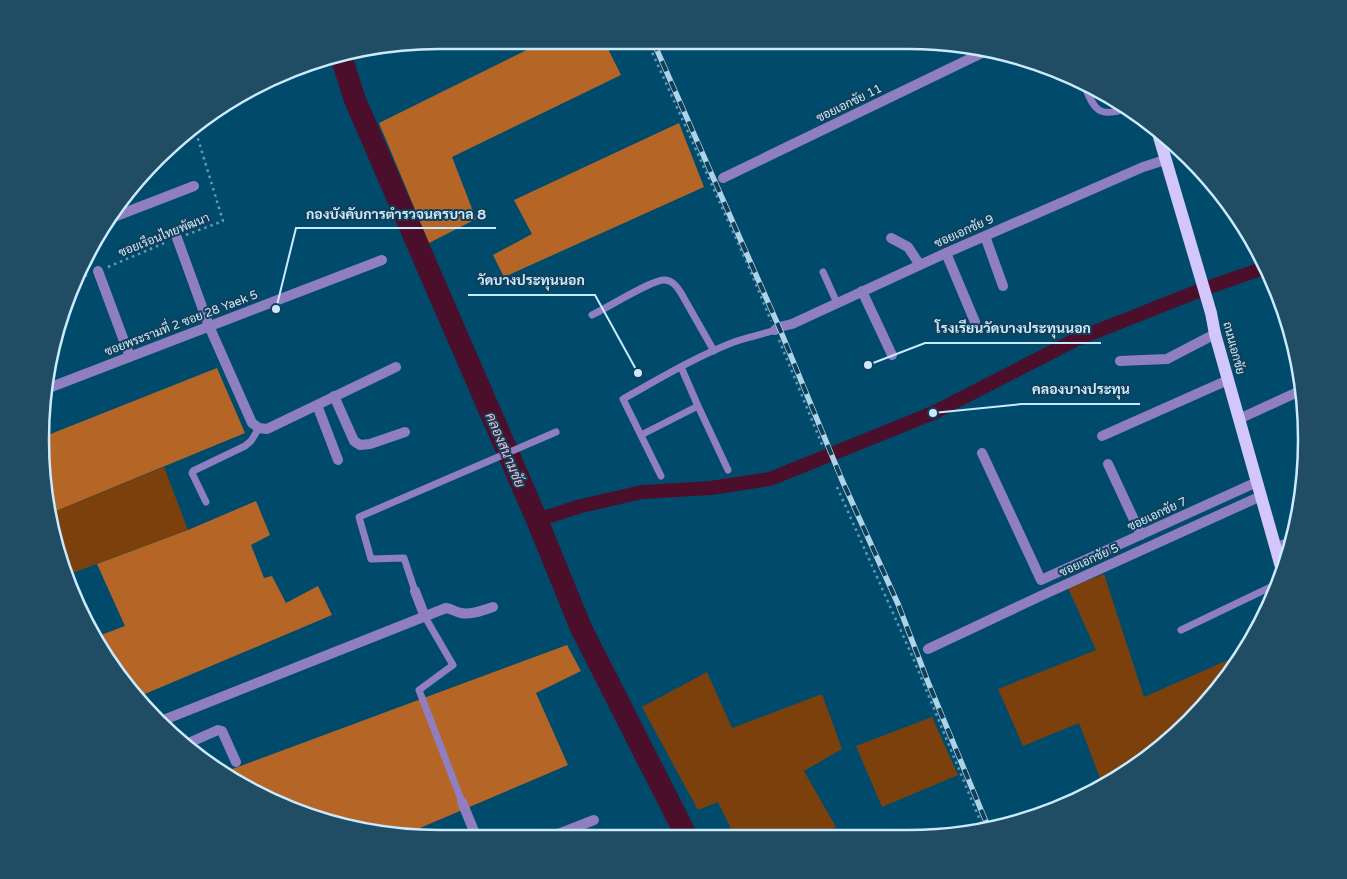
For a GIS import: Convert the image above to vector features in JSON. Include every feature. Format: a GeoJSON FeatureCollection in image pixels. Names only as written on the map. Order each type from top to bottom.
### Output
{"type":"FeatureCollection","features":[{"type":"Feature","properties":{"kind":"main road","name":"ถนนเอกชัย"},"geometry":{"type":"LineString","coordinates":[[1160,142],[1198,267],[1279,561]]}},
{"type":"Feature","properties":{"kind":"street","name":"ซอยเอกชัย 11"},"geometry":{"type":"LineString","coordinates":[[723,178],[978,55]]}},
{"type":"Feature","properties":{"kind":"street","name":"ซอยเอกชัย 9"},"geometry":{"type":"LineString","coordinates":[[775,330],[1143,166],[1165,160]]}},
{"type":"Feature","properties":{"kind":"street"},"geometry":{"type":"LineString","coordinates":[[120,214],[194,186]]}},
{"type":"Feature","properties":{"kind":"street"},"geometry":{"type":"LineString","coordinates":[[985,236],[1003,286]]}},
{"type":"Feature","properties":{"kind":"street"},"geometry":{"type":"LineString","coordinates":[[177,238],[210,326],[252,423],[259,428],[267,429],[396,367]]}},
{"type":"Feature","properties":{"kind":"street"},"geometry":{"type":"LineString","coordinates":[[892,238],[908,247],[920,265]]}},
{"type":"Feature","properties":{"kind":"street"},"geometry":{"type":"LineString","coordinates":[[946,253],[975,322]]}},
{"type":"Feature","properties":{"kind":"street","name":"ซอยพระรามที่ 2 ซอย 28 Yaek 5"},"geometry":{"type":"LineString","coordinates":[[52,385],[382,260]]}},
{"type":"Feature","properties":{"kind":"street"},"geometry":{"type":"LineString","coordinates":[[98,271],[130,356]]}},
{"type":"Feature","properties":{"kind":"street"},"geometry":{"type":"LineString","coordinates":[[862,292],[892,355]]}},
{"type":"Feature","properties":{"kind":"street"},"geometry":{"type":"LineString","coordinates":[[1120,361],[1167,359],[1215,334]]}},
{"type":"Feature","properties":{"kind":"street"},"geometry":{"type":"LineString","coordinates":[[1102,436],[1228,380]]}},
{"type":"Feature","properties":{"kind":"street"},"geometry":{"type":"LineString","coordinates":[[1239,419],[1295,393]]}},
{"type":"Feature","properties":{"kind":"street"},"geometry":{"type":"LineString","coordinates":[[334,396],[354,441],[360,445],[370,444],[405,432]]}},
{"type":"Feature","properties":{"kind":"street"},"geometry":{"type":"LineString","coordinates":[[317,405],[338,460]]}},
{"type":"Feature","properties":{"kind":"street","name":"ซอยเอกชัย 7"},"geometry":{"type":"LineString","coordinates":[[982,453],[1040,580],[1257,482]]}},
{"type":"Feature","properties":{"kind":"street"},"geometry":{"type":"LineString","coordinates":[[1108,464],[1141,535]]}},
{"type":"Feature","properties":{"kind":"street","name":"ซอยเอกชัย 5"},"geometry":{"type":"LineString","coordinates":[[928,649],[1046,593],[1261,496]]}},
{"type":"Feature","properties":{"kind":"street"},"geometry":{"type":"LineString","coordinates":[[1275,548],[1284,544]]}},
{"type":"Feature","properties":{"kind":"street"},"geometry":{"type":"LineString","coordinates":[[415,591],[425,617]]}},
{"type":"Feature","properties":{"kind":"street"},"geometry":{"type":"LineString","coordinates":[[166,719],[446,608],[461,613],[470,613],[493,607]]}},
{"type":"Feature","properties":{"kind":"street"},"geometry":{"type":"LineString","coordinates":[[192,741],[218,730],[222,731],[236,762]]}},
{"type":"Feature","properties":{"kind":"street"},"geometry":{"type":"LineString","coordinates":[[462,802],[474,830]]}},
{"type":"Feature","properties":{"kind":"street"},"geometry":{"type":"LineString","coordinates":[[568,830],[594,820]]}},
{"type":"Feature","properties":{"kind":"lane"},"geometry":{"type":"LineString","coordinates":[[1088,93],[1094,107],[1102,112],[1119,111]]}},
{"type":"Feature","properties":{"kind":"lane"},"geometry":{"type":"LineString","coordinates":[[823,272],[837,303]]}},
{"type":"Feature","properties":{"kind":"lane"},"geometry":{"type":"LineString","coordinates":[[592,315],[662,280],[670,281],[681,293],[714,351]]}},
{"type":"Feature","properties":{"kind":"lane"},"geometry":{"type":"LineString","coordinates":[[661,476],[624,399],[681,367],[735,341],[775,330]]}},
{"type":"Feature","properties":{"kind":"lane"},"geometry":{"type":"LineString","coordinates":[[681,367],[728,470]]}},
{"type":"Feature","properties":{"kind":"lane"},"geometry":{"type":"LineString","coordinates":[[641,435],[698,406]]}},
{"type":"Feature","properties":{"kind":"lane"},"geometry":{"type":"LineString","coordinates":[[206,502],[192,473],[193,471],[245,446],[251,442],[259,428]]}},
{"type":"Feature","properties":{"kind":"lane"},"geometry":{"type":"LineString","coordinates":[[415,591],[404,558],[371,559],[359,517],[556,432]]}},
{"type":"Feature","properties":{"kind":"lane"},"geometry":{"type":"LineString","coordinates":[[1181,630],[1270,588]]}},
{"type":"Feature","properties":{"kind":"lane"},"geometry":{"type":"LineString","coordinates":[[425,617],[453,665],[419,690],[462,802]]}},
{"type":"Feature","properties":{"kind":"path"},"geometry":{"type":"LineString","coordinates":[[651,49],[746,263],[823,447]]}},
{"type":"Feature","properties":{"kind":"path","name":"ซอยเรือนไทยพัฒนา"},"geometry":{"type":"LineString","coordinates":[[85,276],[223,221],[196,134]]}},
{"type":"Feature","properties":{"kind":"path"},"geometry":{"type":"LineString","coordinates":[[837,487],[913,658],[981,823]]}},
{"type":"Feature","properties":{"kind":"shaded area"},"geometry":{"type":"Polygon","coordinates":[[[529,49],[608,49],[621,75],[452,157],[476,219],[429,243],[379,123],[529,49]]]}},
{"type":"Feature","properties":{"kind":"shaded area"},"geometry":{"type":"Polygon","coordinates":[[[679,123],[704,187],[504,277],[493,255],[532,234],[514,200],[679,123]]]}},
{"type":"Feature","properties":{"kind":"shaded area"},"geometry":{"type":"Polygon","coordinates":[[[217,368],[245,433],[55,511],[52,491],[49,435],[217,368]]]}},
{"type":"Feature","properties":{"kind":"shaded area"},"geometry":{"type":"Polygon","coordinates":[[[164,467],[188,530],[72,573],[55,511],[164,467]]]}},
{"type":"Feature","properties":{"kind":"shaded area"},"geometry":{"type":"Polygon","coordinates":[[[256,501],[270,535],[251,545],[264,578],[272,576],[286,603],[318,586],[332,615],[144,694],[129,677],[101,635],[125,626],[97,564],[188,530],[256,501]]]}},
{"type":"Feature","properties":{"kind":"shaded area"},"geometry":{"type":"Polygon","coordinates":[[[1104,574],[1144,697],[1228,660],[1229,662],[1184,716],[1145,750],[1100,779],[1079,723],[1023,746],[998,689],[1096,650],[1068,588],[1104,574]]]}},
{"type":"Feature","properties":{"kind":"shaded area"},"geometry":{"type":"Polygon","coordinates":[[[567,645],[581,671],[536,693],[568,765],[417,829],[363,823],[314,810],[267,790],[231,770],[567,645]]]}},
{"type":"Feature","properties":{"kind":"shaded area"},"geometry":{"type":"Polygon","coordinates":[[[707,672],[732,728],[822,694],[842,749],[804,771],[836,827],[830,830],[732,830],[718,802],[698,810],[642,707],[707,672]]]}},
{"type":"Feature","properties":{"kind":"shaded area"},"geometry":{"type":"Polygon","coordinates":[[[932,717],[958,775],[882,807],[856,746],[932,717]]]}},
{"type":"Feature","properties":{"kind":"waterway","name":"คลองสนามชัย"},"geometry":{"type":"LineString","coordinates":[[343,61],[355,100],[537,520],[581,628],[683,830]]}},
{"type":"Feature","properties":{"kind":"waterway"},"geometry":{"type":"LineString","coordinates":[[537,520],[581,506],[642,492],[711,488],[770,479],[933,413],[1077,339],[1206,288],[1259,270]]}},
{"type":"Feature","properties":{"kind":"railway"},"geometry":{"type":"LineString","coordinates":[[657,49],[779,327],[842,480],[898,604],[986,822]]}},
{"type":"Feature","properties":{"kind":"place","name":"กองบังคับการตำรวจนครบาล 8"},"geometry":{"type":"Point","coordinates":[276,309]}},
{"type":"Feature","properties":{"kind":"place","name":"โรงเรียนวัดบางประทุนนอก"},"geometry":{"type":"Point","coordinates":[868,365]}},
{"type":"Feature","properties":{"kind":"place","name":"วัดบางประทุนนอก"},"geometry":{"type":"Point","coordinates":[638,373]}},
{"type":"Feature","properties":{"kind":"place","name":"คลองบางประทุน"},"geometry":{"type":"Point","coordinates":[933,413]}}]}
